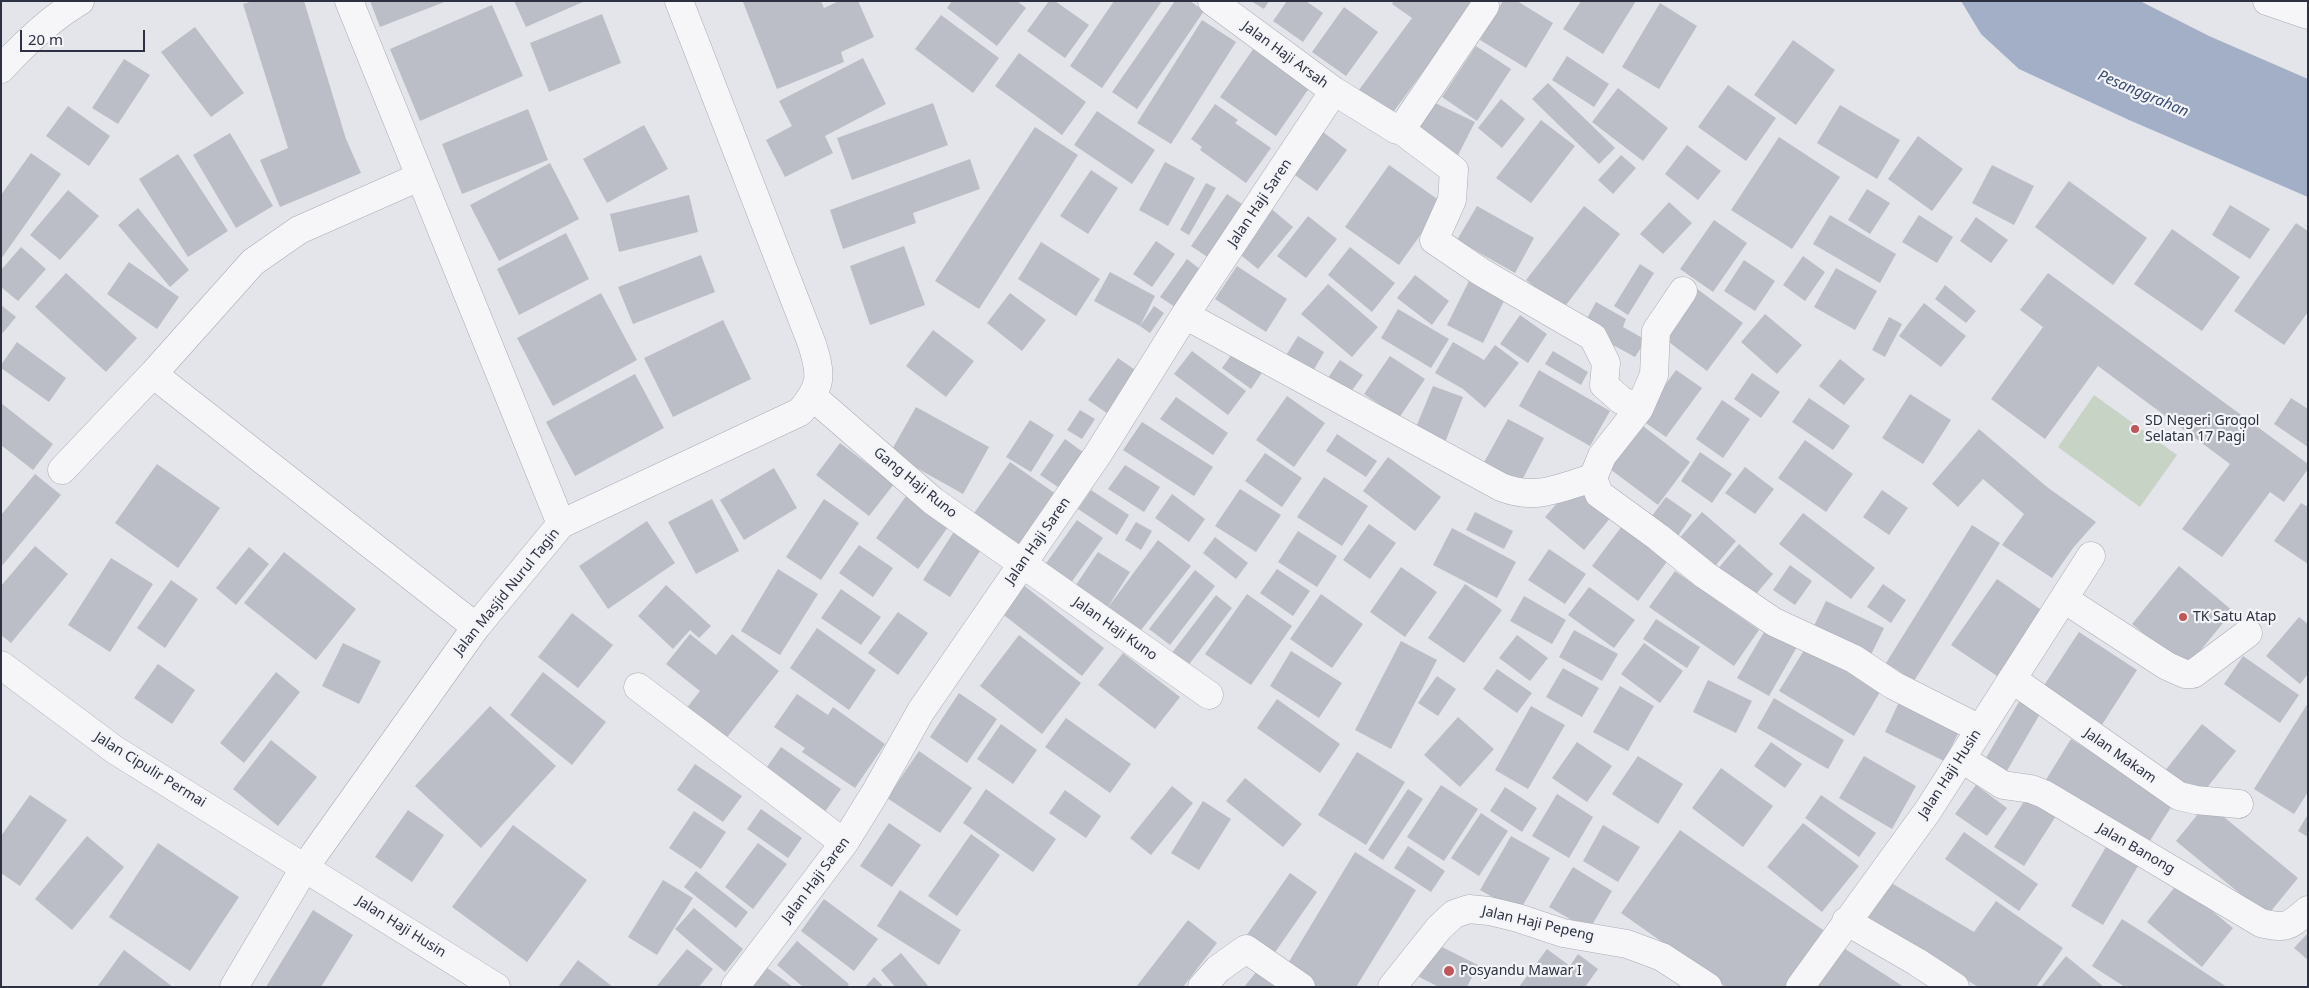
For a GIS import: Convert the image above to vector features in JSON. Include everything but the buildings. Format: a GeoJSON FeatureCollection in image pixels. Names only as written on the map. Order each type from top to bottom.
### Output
{"type":"FeatureCollection","features":[{"type":"Feature","properties":{"kind":"street"},"geometry":{"type":"LineString","coordinates":[[1,69],[36,35],[68,8],[80,1]]}},
{"type":"Feature","properties":{"kind":"street"},"geometry":{"type":"LineString","coordinates":[[349,1],[561,524]]}},
{"type":"Feature","properties":{"kind":"street"},"geometry":{"type":"LineString","coordinates":[[679,1],[812,344],[818,363],[819,380],[813,397]]}},
{"type":"Feature","properties":{"kind":"street","name":"Jalan Haji Arsah"},"geometry":{"type":"LineString","coordinates":[[1212,1],[1334,91],[1397,130],[1401,130],[1454,170],[1452,200],[1434,240],[1481,272],[1593,337],[1606,363],[1604,385],[1621,400],[1639,409]]}},
{"type":"Feature","properties":{"kind":"street"},"geometry":{"type":"LineString","coordinates":[[2267,1],[2308,15]]}},
{"type":"Feature","properties":{"kind":"street"},"geometry":{"type":"LineString","coordinates":[[1401,130],[1485,6]]}},
{"type":"Feature","properties":{"kind":"street","name":"Jalan Haji Saren"},"geometry":{"type":"LineString","coordinates":[[735,987],[844,843],[875,793],[921,711],[1098,454],[1185,314],[1334,91]]}},
{"type":"Feature","properties":{"kind":"street"},"geometry":{"type":"LineString","coordinates":[[62,470],[153,374],[253,262],[299,230],[419,177]]}},
{"type":"Feature","properties":{"kind":"street"},"geometry":{"type":"LineString","coordinates":[[1684,291],[1656,332],[1654,374],[1639,409],[1602,456],[1593,478],[1599,494],[1658,537],[1705,575],[1774,622],[1854,659],[1893,685],[1980,728]]}},
{"type":"Feature","properties":{"kind":"street"},"geometry":{"type":"LineString","coordinates":[[1185,314],[1515,493],[1538,494],[1593,478]]}},
{"type":"Feature","properties":{"kind":"street"},"geometry":{"type":"LineString","coordinates":[[153,374],[476,627]]}},
{"type":"Feature","properties":{"kind":"street","name":"Jalan Masjid Nurul Tagin"},"geometry":{"type":"LineString","coordinates":[[234,987],[305,867],[476,627],[561,524],[800,412],[813,397]]}},
{"type":"Feature","properties":{"kind":"street","name":"Gang Haji Runo"},"geometry":{"type":"LineString","coordinates":[[813,397],[933,501],[1022,564]]}},
{"type":"Feature","properties":{"kind":"street","name":"Jalan Haji Husin"},"geometry":{"type":"LineString","coordinates":[[1800,987],[1846,921],[1927,812],[2091,556]]}},
{"type":"Feature","properties":{"kind":"street","name":"Jalan Haji Kuno"},"geometry":{"type":"LineString","coordinates":[[1022,564],[1209,695]]}},
{"type":"Feature","properties":{"kind":"street"},"geometry":{"type":"LineString","coordinates":[[2064,599],[2167,666],[2185,674],[2192,674],[2248,633]]}},
{"type":"Feature","properties":{"kind":"street","name":"Jalan Cipulir Permai"},"geometry":{"type":"LineString","coordinates":[[1,665],[115,750],[305,867]]}},
{"type":"Feature","properties":{"kind":"street","name":"Jalan Makam"},"geometry":{"type":"LineString","coordinates":[[2012,679],[2179,796],[2196,800],[2239,804]]}},
{"type":"Feature","properties":{"kind":"street"},"geometry":{"type":"LineString","coordinates":[[638,687],[844,843]]}},
{"type":"Feature","properties":{"kind":"street","name":"Jalan Banong"},"geometry":{"type":"LineString","coordinates":[[1962,759],[2003,785],[2032,789],[2044,794],[2261,923],[2280,927],[2292,923],[2308,910]]}},
{"type":"Feature","properties":{"kind":"street","name":"Jalan Haji Husin"},"geometry":{"type":"LineString","coordinates":[[305,867],[496,987]]}},
{"type":"Feature","properties":{"kind":"street","name":"Jalan Haji Pepeng"},"geometry":{"type":"LineString","coordinates":[[1392,987],[1439,928],[1454,914],[1469,909],[1489,911],[1518,918],[1563,933],[1627,944],[1662,957],[1708,987]]}},
{"type":"Feature","properties":{"kind":"street"},"geometry":{"type":"LineString","coordinates":[[1846,921],[1918,962],[1955,987]]}},
{"type":"Feature","properties":{"kind":"street"},"geometry":{"type":"LineString","coordinates":[[1202,987],[1218,969],[1246,949],[1301,987]]}},
{"type":"Feature","properties":{"kind":"green space"},"geometry":{"type":"Polygon","coordinates":[[[2094,395],[2177,455],[2140,507],[2058,447],[2094,395]]]}},
{"type":"Feature","properties":{"kind":"water","name":"Pesanggrahan"},"geometry":{"type":"Polygon","coordinates":[[[1961,1],[2140,1],[2209,36],[2308,79],[2308,197],[2129,120],[2019,69],[1981,34],[1961,1]]]}},
{"type":"Feature","properties":{"kind":"place","name":"SD Negeri Grogol Selatan 17 Pagi"},"geometry":{"type":"Point","coordinates":[2135,429]}},
{"type":"Feature","properties":{"kind":"place","name":"TK Satu Atap"},"geometry":{"type":"Point","coordinates":[2183,617]}},
{"type":"Feature","properties":{"kind":"place","name":"Posyandu Mawar I"},"geometry":{"type":"Point","coordinates":[1449,971]}}]}
